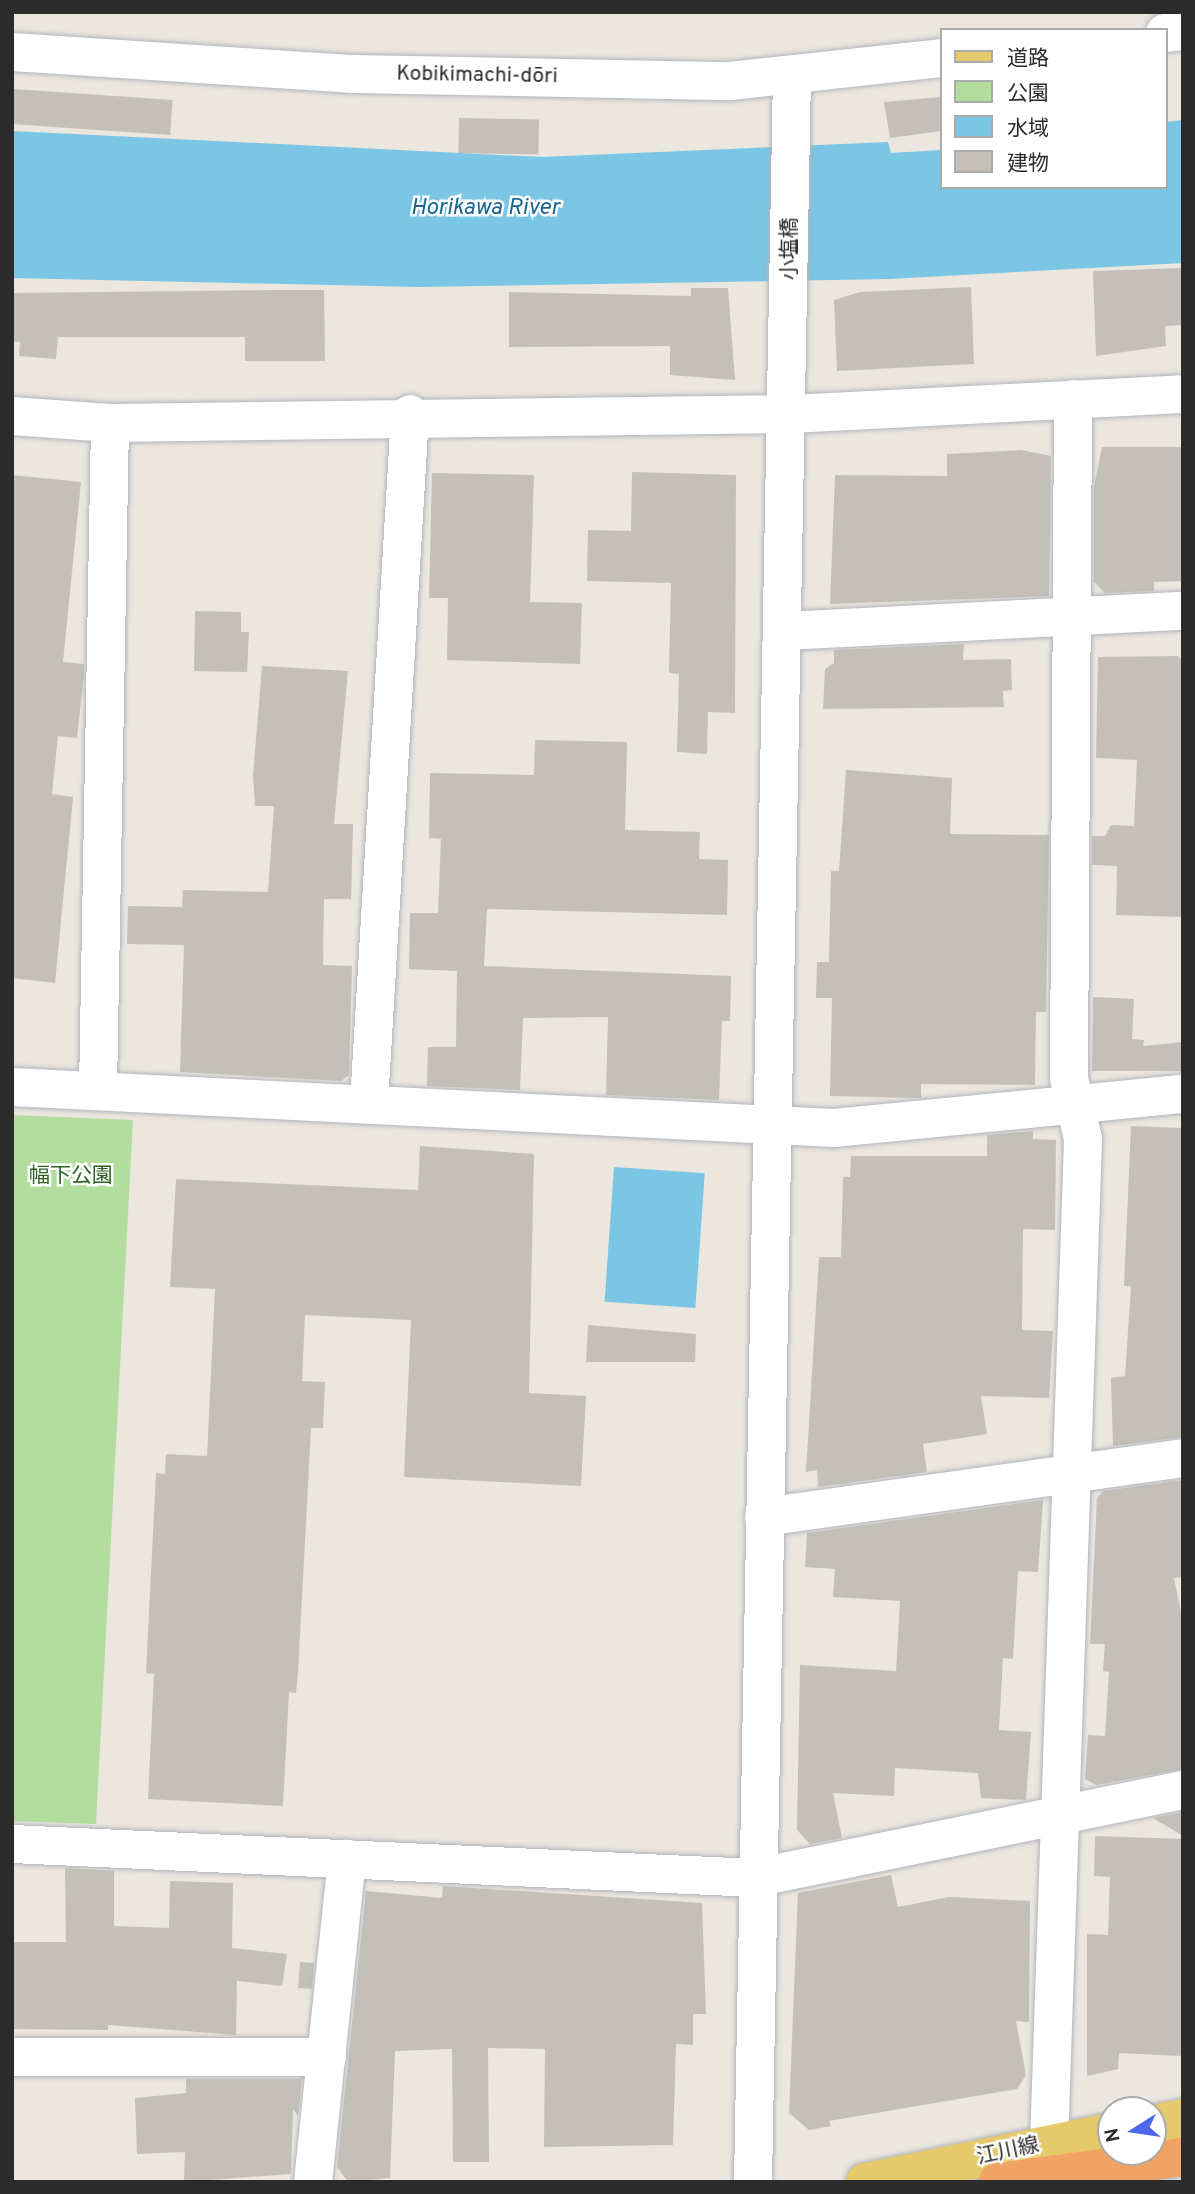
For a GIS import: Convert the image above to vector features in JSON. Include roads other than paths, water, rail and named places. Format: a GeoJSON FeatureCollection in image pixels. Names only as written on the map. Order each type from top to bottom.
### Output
{"type":"FeatureCollection","features":[{"type":"Feature","properties":{"kind":"highway"},"geometry":{"type":"LineString","coordinates":[[998,2182],[1183,2157]]}},
{"type":"Feature","properties":{"kind":"highway"},"geometry":{"type":"LineString","coordinates":[[1163,2182],[1183,2178]]}},
{"type":"Feature","properties":{"kind":"main road","name":"江川線"},"geometry":{"type":"LineString","coordinates":[[864,2182],[1097,2135]]}},
{"type":"Feature","properties":{"kind":"street","name":"Kobikimachi-dōri"},"geometry":{"type":"LineString","coordinates":[[12,52],[354,74],[730,81],[940,58]]}},
{"type":"Feature","properties":{"kind":"street","name":"小塩橋"},"geometry":{"type":"LineString","coordinates":[[753,2182],[754,1878],[790,414],[792,75]]}},
{"type":"Feature","properties":{"kind":"street"},"geometry":{"type":"LineString","coordinates":[[12,416],[110,423],[410,414],[790,414],[1183,394]]}},
{"type":"Feature","properties":{"kind":"street"},"geometry":{"type":"LineString","coordinates":[[1049,2144],[1083,1139],[1069,1078],[1074,617],[1073,399]]}},
{"type":"Feature","properties":{"kind":"street"},"geometry":{"type":"LineString","coordinates":[[369,1103],[410,414]]}},
{"type":"Feature","properties":{"kind":"street"},"geometry":{"type":"LineString","coordinates":[[99,1090],[110,423]]}},
{"type":"Feature","properties":{"kind":"street"},"geometry":{"type":"LineString","coordinates":[[784,631],[1183,611]]}},
{"type":"Feature","properties":{"kind":"street"},"geometry":{"type":"LineString","coordinates":[[12,1087],[834,1128],[1183,1094]]}},
{"type":"Feature","properties":{"kind":"street"},"geometry":{"type":"LineString","coordinates":[[764,1517],[1183,1458]]}},
{"type":"Feature","properties":{"kind":"street"},"geometry":{"type":"LineString","coordinates":[[12,1844],[754,1878],[1183,1790]]}},
{"type":"Feature","properties":{"kind":"street"},"geometry":{"type":"LineString","coordinates":[[313,2182],[346,1860]]}},
{"type":"Feature","properties":{"kind":"street"},"geometry":{"type":"LineString","coordinates":[[12,2057],[327,2057]]}},
{"type":"Feature","properties":{"kind":"water","name":"Horikawa River"},"geometry":{"type":"Polygon","coordinates":[[[1183,120],[1183,263],[889,279],[419,287],[12,278],[12,131],[542,157],[888,142],[891,153],[940,150],[940,189],[1167,189],[1167,122],[1183,120]]]}},
{"type":"Feature","properties":{"kind":"water"},"geometry":{"type":"Polygon","coordinates":[[[614,1167],[705,1173],[695,1308],[605,1302],[614,1167]]]}},
{"type":"Feature","properties":{"kind":"park label","name":"幅下公園"},"geometry":{"type":"Point","coordinates":[71,1177]}}]}
